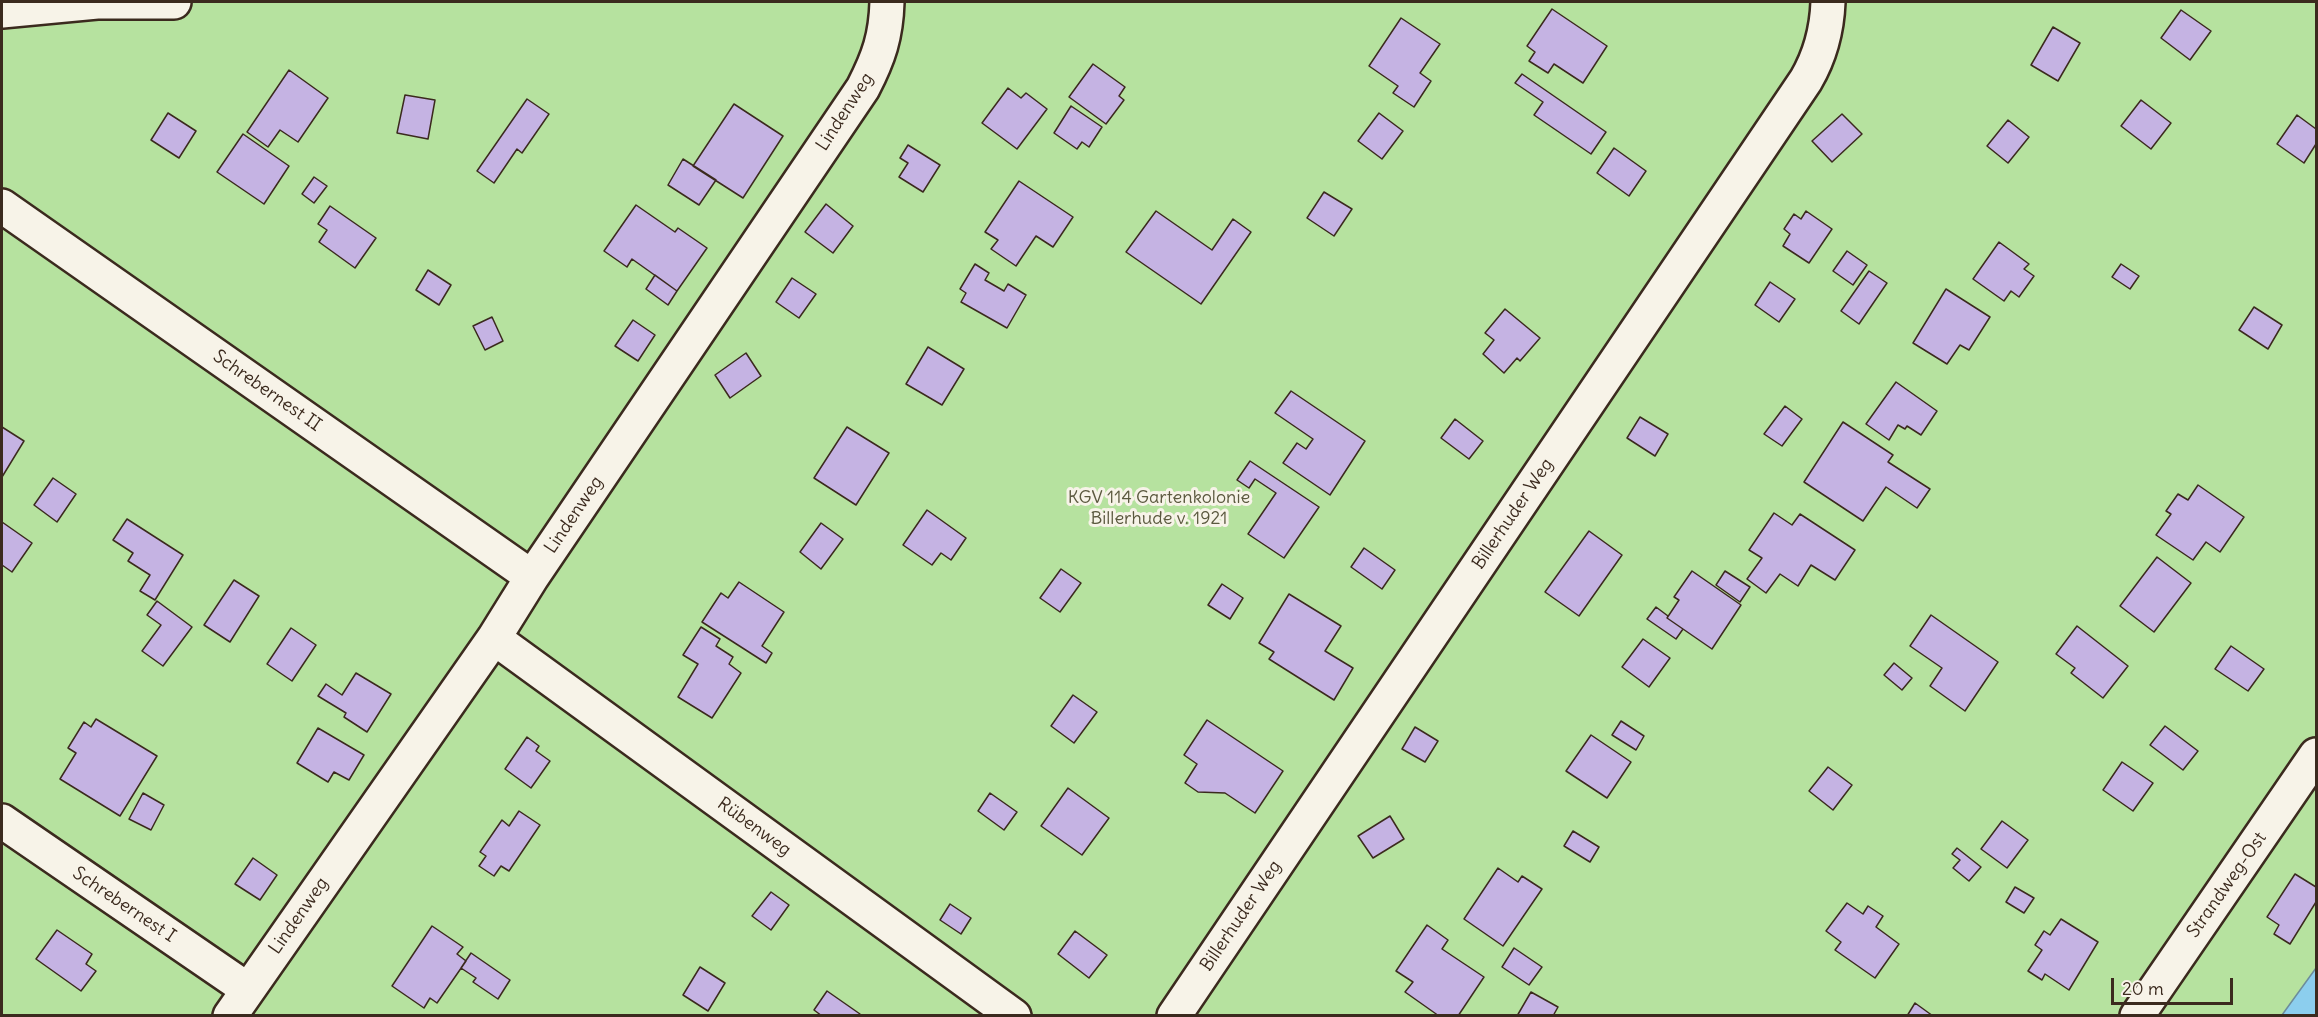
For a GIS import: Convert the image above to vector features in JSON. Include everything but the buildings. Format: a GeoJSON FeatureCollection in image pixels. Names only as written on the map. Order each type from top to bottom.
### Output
{"type":"FeatureCollection","features":[{"type":"Feature","properties":{"kind":"lane"},"geometry":{"type":"LineString","coordinates":[[2,11],[97,2],[174,2]]}},
{"type":"Feature","properties":{"kind":"lane","name":"Lindenweg"},"geometry":{"type":"LineString","coordinates":[[239,1002],[494,638],[532,577],[863,88],[881,50],[885,34],[887,2]]}},
{"type":"Feature","properties":{"kind":"lane","name":"Billerhuder Weg"},"geometry":{"type":"LineString","coordinates":[[1174,1016],[1806,80],[1814,67],[1822,43],[1828,17],[1828,2]]}},
{"type":"Feature","properties":{"kind":"lane","name":"Schrebernest II"},"geometry":{"type":"LineString","coordinates":[[2,206],[532,577]]}},
{"type":"Feature","properties":{"kind":"lane","name":"Rübenweg"},"geometry":{"type":"LineString","coordinates":[[494,638],[1014,1016]]}},
{"type":"Feature","properties":{"kind":"lane","name":"Strandweg-Ost"},"geometry":{"type":"LineString","coordinates":[[2137,1016],[2316,755]]}},
{"type":"Feature","properties":{"kind":"lane","name":"Schrebernest I"},"geometry":{"type":"LineString","coordinates":[[2,821],[239,1002]]}},
{"type":"Feature","properties":{"kind":"green space","name":"KGV 114 Gartenkolonie Billerhude v. 1921"},"geometry":{"type":"Polygon","coordinates":[[[2,2],[2316,2],[2316,968],[2282,1015],[2,1016],[2,2]]]}},
{"type":"Feature","properties":{"kind":"water"},"geometry":{"type":"Polygon","coordinates":[[[2316,968],[2316,1015],[2282,1015],[2316,968]]]}}]}
